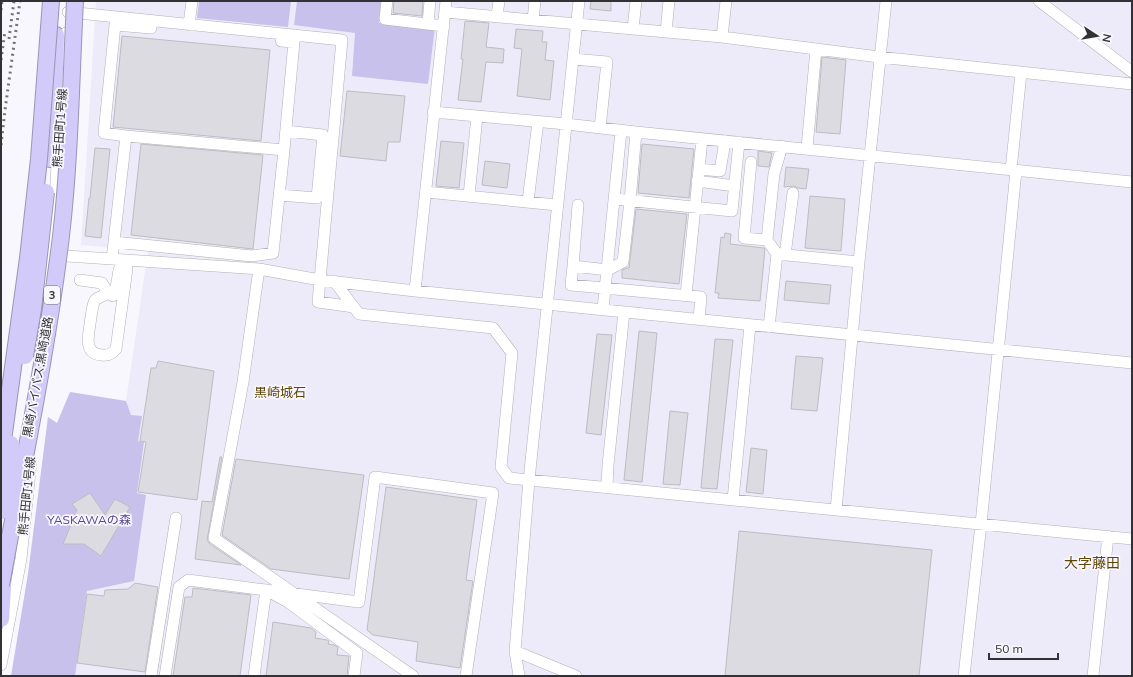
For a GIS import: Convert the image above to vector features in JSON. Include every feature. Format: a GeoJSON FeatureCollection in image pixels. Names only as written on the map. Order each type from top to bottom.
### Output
{"type":"FeatureCollection","features":[{"type":"Feature","properties":{"kind":"highway","name":"黒崎バイパス;黒崎道路"},"geometry":{"type":"LineString","coordinates":[[1,454],[28,258],[38,167],[51,1]]}},
{"type":"Feature","properties":{"kind":"highway","name":"黒崎バイパス;黒崎道路"},"geometry":{"type":"LineString","coordinates":[[1,585],[48,325],[61,236],[68,161],[68,3]]}},
{"type":"Feature","properties":{"kind":"highway"},"geometry":{"type":"LineString","coordinates":[[1,511],[21,377],[33,309],[68,3]]}},
{"type":"Feature","properties":{"kind":"highway"},"geometry":{"type":"LineString","coordinates":[[1,619],[7,535],[33,356],[44,302],[50,233],[60,156],[68,3]]}},
{"type":"Feature","properties":{"kind":"street"},"geometry":{"type":"LineString","coordinates":[[189,25],[192,1]]}},
{"type":"Feature","properties":{"kind":"street"},"geometry":{"type":"LineString","coordinates":[[387,1],[385,19],[444,26]]}},
{"type":"Feature","properties":{"kind":"street"},"geometry":{"type":"LineString","coordinates":[[428,24],[430,1]]}},
{"type":"Feature","properties":{"kind":"street"},"geometry":{"type":"LineString","coordinates":[[497,16],[499,1]]}},
{"type":"Feature","properties":{"kind":"street"},"geometry":{"type":"LineString","coordinates":[[533,20],[535,1]]}},
{"type":"Feature","properties":{"kind":"street"},"geometry":{"type":"LineString","coordinates":[[519,676],[515,651],[529,480],[579,1]]}},
{"type":"Feature","properties":{"kind":"street"},"geometry":{"type":"LineString","coordinates":[[633,29],[636,1]]}},
{"type":"Feature","properties":{"kind":"street"},"geometry":{"type":"LineString","coordinates":[[666,32],[669,1]]}},
{"type":"Feature","properties":{"kind":"street"},"geometry":{"type":"LineString","coordinates":[[722,37],[726,1]]}},
{"type":"Feature","properties":{"kind":"street"},"geometry":{"type":"LineString","coordinates":[[836,510],[859,262],[886,1]]}},
{"type":"Feature","properties":{"kind":"street"},"geometry":{"type":"LineString","coordinates":[[1039,1],[1132,72]]}},
{"type":"Feature","properties":{"kind":"street","name":"熊手田町1号線"},"geometry":{"type":"LineString","coordinates":[[1,665],[21,560],[52,255],[68,3]]}},
{"type":"Feature","properties":{"kind":"street"},"geometry":{"type":"LineString","coordinates":[[68,3],[189,25],[342,40],[318,302],[354,307]]}},
{"type":"Feature","properties":{"kind":"street"},"geometry":{"type":"LineString","coordinates":[[415,291],[446,6],[497,16],[722,37],[880,57],[1132,84]]}},
{"type":"Feature","properties":{"kind":"street"},"geometry":{"type":"LineString","coordinates":[[114,242],[252,256],[273,253],[279,195],[284,150],[286,131],[294,42],[115,25],[104,133],[284,150]]}},
{"type":"Feature","properties":{"kind":"street"},"geometry":{"type":"LineString","coordinates":[[807,148],[816,49]]}},
{"type":"Feature","properties":{"kind":"street"},"geometry":{"type":"LineString","coordinates":[[573,59],[607,62],[600,128]]}},
{"type":"Feature","properties":{"kind":"street"},"geometry":{"type":"LineString","coordinates":[[964,676],[998,350],[1021,73]]}},
{"type":"Feature","properties":{"kind":"street"},"geometry":{"type":"LineString","coordinates":[[434,112],[807,148],[1132,182]]}},
{"type":"Feature","properties":{"kind":"street"},"geometry":{"type":"LineString","coordinates":[[469,196],[477,116]]}},
{"type":"Feature","properties":{"kind":"street"},"geometry":{"type":"LineString","coordinates":[[528,201],[538,122]]}},
{"type":"Feature","properties":{"kind":"street"},"geometry":{"type":"LineString","coordinates":[[279,195],[317,198],[323,135],[286,131]]}},
{"type":"Feature","properties":{"kind":"street"},"geometry":{"type":"LineString","coordinates":[[603,309],[621,131]]}},
{"type":"Feature","properties":{"kind":"street"},"geometry":{"type":"LineString","coordinates":[[573,266],[608,270],[623,262],[636,132]]}},
{"type":"Feature","properties":{"kind":"street"},"geometry":{"type":"LineString","coordinates":[[112,259],[126,136]]}},
{"type":"Feature","properties":{"kind":"street"},"geometry":{"type":"LineString","coordinates":[[686,296],[702,139]]}},
{"type":"Feature","properties":{"kind":"street"},"geometry":{"type":"LineString","coordinates":[[699,168],[720,171],[725,141]]}},
{"type":"Feature","properties":{"kind":"street"},"geometry":{"type":"LineString","coordinates":[[615,199],[732,211],[739,142]]}},
{"type":"Feature","properties":{"kind":"street"},"geometry":{"type":"LineString","coordinates":[[767,240],[774,174],[782,146]]}},
{"type":"Feature","properties":{"kind":"street"},"geometry":{"type":"LineString","coordinates":[[751,162],[744,238],[767,240],[781,255],[859,262]]}},
{"type":"Feature","properties":{"kind":"street"},"geometry":{"type":"LineString","coordinates":[[697,181],[735,186]]}},
{"type":"Feature","properties":{"kind":"street"},"geometry":{"type":"LineString","coordinates":[[426,192],[557,205]]}},
{"type":"Feature","properties":{"kind":"street"},"geometry":{"type":"LineString","coordinates":[[769,327],[793,193]]}},
{"type":"Feature","properties":{"kind":"street"},"geometry":{"type":"LineString","coordinates":[[578,205],[570,285],[701,297],[699,319]]}},
{"type":"Feature","properties":{"kind":"street","name":"熊手田町1号線"},"geometry":{"type":"LineString","coordinates":[[1,454],[15,388],[52,255]]}},
{"type":"Feature","properties":{"kind":"street"},"geometry":{"type":"LineString","coordinates":[[52,255],[259,269],[320,280],[415,291],[1132,363]]}},
{"type":"Feature","properties":{"kind":"street"},"geometry":{"type":"LineString","coordinates":[[126,260],[127,270],[116,349],[107,356],[94,354],[90,351],[88,345],[93,306],[96,299],[116,288],[119,270],[126,260]]}},
{"type":"Feature","properties":{"kind":"street"},"geometry":{"type":"LineString","coordinates":[[259,269],[243,382],[214,538],[413,676]]}},
{"type":"Feature","properties":{"kind":"street"},"geometry":{"type":"LineString","coordinates":[[80,280],[102,283],[108,293],[116,298],[122,307]]}},
{"type":"Feature","properties":{"kind":"street"},"geometry":{"type":"LineString","coordinates":[[334,281],[359,314],[493,328],[512,353],[501,467],[509,478],[1132,539]]}},
{"type":"Feature","properties":{"kind":"street"},"geometry":{"type":"LineString","coordinates":[[607,487],[624,312]]}},
{"type":"Feature","properties":{"kind":"street"},"geometry":{"type":"LineString","coordinates":[[733,500],[750,325]]}},
{"type":"Feature","properties":{"kind":"street"},"geometry":{"type":"LineString","coordinates":[[165,676],[179,587],[188,580],[359,602],[375,477],[493,493],[466,676]]}},
{"type":"Feature","properties":{"kind":"street"},"geometry":{"type":"LineString","coordinates":[[151,676],[176,518]]}},
{"type":"Feature","properties":{"kind":"street"},"geometry":{"type":"LineString","coordinates":[[1093,676],[1108,536]]}},
{"type":"Feature","properties":{"kind":"street"},"geometry":{"type":"LineString","coordinates":[[254,676],[266,590]]}},
{"type":"Feature","properties":{"kind":"street"},"geometry":{"type":"LineString","coordinates":[[266,590],[288,602],[357,653],[354,676]]}},
{"type":"Feature","properties":{"kind":"street"},"geometry":{"type":"LineString","coordinates":[[515,651],[576,676]]}},
{"type":"Feature","properties":{"kind":"shaded area"},"geometry":{"type":"Polygon","coordinates":[[[96,1],[1132,1],[1132,676],[11,676],[28,574],[48,417],[57,423],[70,392],[126,401],[148,251],[81,245],[96,1]]]}},
{"type":"Feature","properties":{"kind":"green space"},"geometry":{"type":"Polygon","coordinates":[[[199,1],[291,1],[288,27],[197,18],[199,1]]]}},
{"type":"Feature","properties":{"kind":"green space"},"geometry":{"type":"Polygon","coordinates":[[[297,1],[381,1],[379,23],[435,27],[428,84],[352,76],[355,33],[294,25],[297,1]]]}},
{"type":"Feature","properties":{"kind":"green space","name":"YASKAWAの森"},"geometry":{"type":"Polygon","coordinates":[[[70,392],[126,401],[131,415],[142,416],[138,441],[144,442],[137,493],[146,495],[134,581],[87,591],[75,676],[11,676],[28,574],[48,417],[57,423],[70,392]]]}},
{"type":"Feature","properties":{"kind":"building"},"geometry":{"type":"Polygon","coordinates":[[[394,1],[423,1],[422,16],[393,13],[394,1]]]}},
{"type":"Feature","properties":{"kind":"building"},"geometry":{"type":"Polygon","coordinates":[[[591,1],[611,1],[611,11],[590,9],[591,1]]]}},
{"type":"Feature","properties":{"kind":"building"},"geometry":{"type":"Polygon","coordinates":[[[465,21],[489,23],[486,47],[504,49],[503,63],[486,62],[481,102],[458,100],[463,59],[461,59],[465,21]]]}},
{"type":"Feature","properties":{"kind":"building"},"geometry":{"type":"Polygon","coordinates":[[[516,29],[543,31],[542,42],[547,42],[545,60],[554,61],[550,100],[517,96],[522,49],[514,48],[516,29]]]}},
{"type":"Feature","properties":{"kind":"building"},"geometry":{"type":"Polygon","coordinates":[[[122,36],[270,50],[261,141],[113,127],[122,36]]]}},
{"type":"Feature","properties":{"kind":"building"},"geometry":{"type":"Polygon","coordinates":[[[822,57],[846,60],[840,134],[816,132],[822,57]]]}},
{"type":"Feature","properties":{"kind":"building"},"geometry":{"type":"Polygon","coordinates":[[[347,91],[405,96],[400,142],[388,142],[386,161],[340,156],[347,91]]]}},
{"type":"Feature","properties":{"kind":"building"},"geometry":{"type":"Polygon","coordinates":[[[441,141],[464,143],[459,188],[436,186],[441,141]]]}},
{"type":"Feature","properties":{"kind":"building"},"geometry":{"type":"Polygon","coordinates":[[[141,144],[263,155],[253,249],[131,235],[141,144]]]}},
{"type":"Feature","properties":{"kind":"building"},"geometry":{"type":"Polygon","coordinates":[[[642,144],[694,149],[689,198],[638,193],[642,144]]]}},
{"type":"Feature","properties":{"kind":"building"},"geometry":{"type":"Polygon","coordinates":[[[95,148],[110,149],[101,238],[85,236],[95,148]]]}},
{"type":"Feature","properties":{"kind":"building"},"geometry":{"type":"Polygon","coordinates":[[[758,151],[772,153],[769,167],[758,166],[758,151]]]}},
{"type":"Feature","properties":{"kind":"building"},"geometry":{"type":"Polygon","coordinates":[[[485,161],[510,164],[507,188],[482,185],[485,161]]]}},
{"type":"Feature","properties":{"kind":"building"},"geometry":{"type":"Polygon","coordinates":[[[786,167],[809,169],[806,189],[794,186],[784,187],[786,167]]]}},
{"type":"Feature","properties":{"kind":"building"},"geometry":{"type":"Polygon","coordinates":[[[810,196],[845,199],[841,251],[805,248],[810,196]]]}},
{"type":"Feature","properties":{"kind":"building"},"geometry":{"type":"Polygon","coordinates":[[[636,209],[687,214],[679,284],[622,278],[622,270],[629,268],[636,209]]]}},
{"type":"Feature","properties":{"kind":"building"},"geometry":{"type":"Polygon","coordinates":[[[725,233],[731,234],[730,244],[765,249],[760,301],[718,298],[719,293],[715,293],[721,237],[724,238],[725,233]]]}},
{"type":"Feature","properties":{"kind":"building"},"geometry":{"type":"Polygon","coordinates":[[[786,281],[831,285],[829,304],[784,300],[786,281]]]}},
{"type":"Feature","properties":{"kind":"building"},"geometry":{"type":"Polygon","coordinates":[[[639,331],[657,333],[642,482],[624,480],[639,331]]]}},
{"type":"Feature","properties":{"kind":"building"},"geometry":{"type":"Polygon","coordinates":[[[597,334],[612,335],[601,435],[586,433],[597,334]]]}},
{"type":"Feature","properties":{"kind":"building"},"geometry":{"type":"Polygon","coordinates":[[[715,339],[733,340],[717,489],[701,488],[715,339]]]}},
{"type":"Feature","properties":{"kind":"building"},"geometry":{"type":"Polygon","coordinates":[[[796,356],[823,358],[817,411],[791,409],[796,356]]]}},
{"type":"Feature","properties":{"kind":"building"},"geometry":{"type":"Polygon","coordinates":[[[158,361],[214,371],[197,500],[138,492],[146,442],[140,441],[151,368],[156,368],[158,361]]]}},
{"type":"Feature","properties":{"kind":"building"},"geometry":{"type":"Polygon","coordinates":[[[670,411],[688,413],[680,485],[663,484],[670,411]]]}},
{"type":"Feature","properties":{"kind":"building"},"geometry":{"type":"Polygon","coordinates":[[[751,448],[767,450],[763,494],[746,492],[751,448]]]}},
{"type":"Feature","properties":{"kind":"building"},"geometry":{"type":"Polygon","coordinates":[[[220,457],[222,457],[207,540],[210,544],[241,565],[195,559],[202,501],[212,502],[220,457]]]}},
{"type":"Feature","properties":{"kind":"building"},"geometry":{"type":"Polygon","coordinates":[[[236,459],[364,475],[349,579],[271,569],[222,535],[236,459]]]}},
{"type":"Feature","properties":{"kind":"building"},"geometry":{"type":"Polygon","coordinates":[[[386,487],[477,500],[466,580],[473,581],[460,668],[416,661],[418,642],[373,635],[367,630],[386,487]]]}},
{"type":"Feature","properties":{"kind":"building"},"geometry":{"type":"Polygon","coordinates":[[[90,493],[105,515],[115,499],[130,507],[101,556],[84,544],[63,544],[77,510],[72,504],[90,493]]]}},
{"type":"Feature","properties":{"kind":"building"},"geometry":{"type":"Polygon","coordinates":[[[739,531],[932,550],[919,676],[725,676],[739,531]]]}},
{"type":"Feature","properties":{"kind":"building"},"geometry":{"type":"Polygon","coordinates":[[[135,583],[158,587],[145,672],[77,663],[87,594],[104,596],[105,590],[128,589],[135,583]]]}},
{"type":"Feature","properties":{"kind":"building"},"geometry":{"type":"Polygon","coordinates":[[[193,588],[251,595],[240,676],[173,676],[185,597],[192,597],[193,588]]]}},
{"type":"Feature","properties":{"kind":"building"},"geometry":{"type":"Polygon","coordinates":[[[273,622],[311,628],[316,632],[315,638],[327,640],[329,641],[328,644],[338,647],[337,655],[349,656],[347,676],[266,676],[273,622]]]}},
{"type":"Feature","properties":{"kind":"railway"},"geometry":{"type":"LineString","coordinates":[[1,10],[2,1]]}},
{"type":"Feature","properties":{"kind":"railway"},"geometry":{"type":"LineString","coordinates":[[9,39],[14,1]]}},
{"type":"Feature","properties":{"kind":"railway"},"geometry":{"type":"LineString","coordinates":[[1,145],[20,1]]}},
{"type":"Feature","properties":{"kind":"railway"},"geometry":{"type":"LineString","coordinates":[[1,60],[5,31]]}},
{"type":"Feature","properties":{"kind":"district","name":"黒崎城石"},"geometry":{"type":"Point","coordinates":[280,392]}},
{"type":"Feature","properties":{"kind":"district","name":"大字藤田"},"geometry":{"type":"Point","coordinates":[1092,563]}}]}
